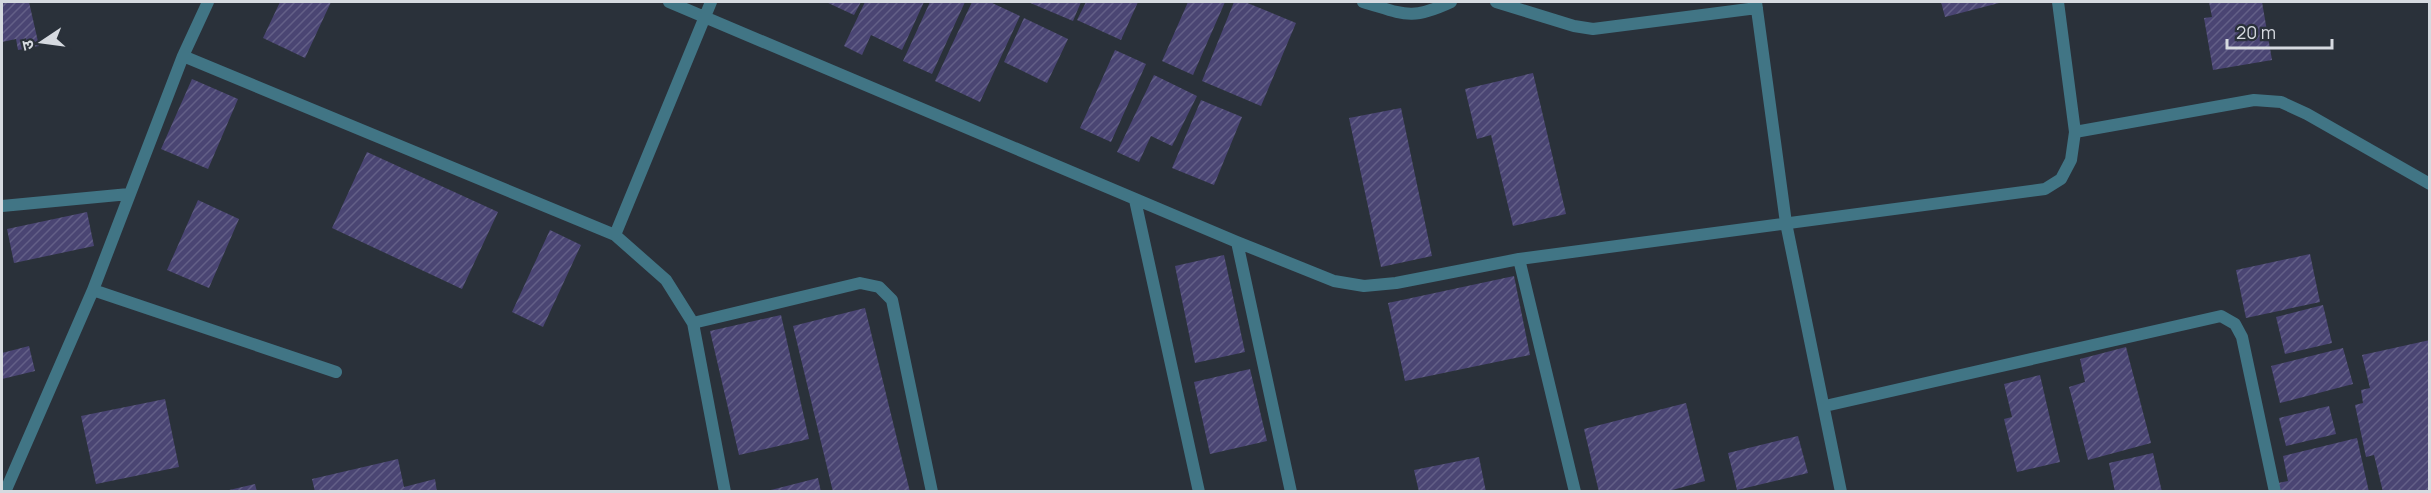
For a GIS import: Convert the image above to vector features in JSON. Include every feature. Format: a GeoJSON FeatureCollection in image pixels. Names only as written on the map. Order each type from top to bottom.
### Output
{"type":"FeatureCollection","features":[{"type":"Feature","properties":{"kind":"street"},"geometry":{"type":"LineString","coordinates":[[5,492],[93,290],[183,56],[208,2]]}},
{"type":"Feature","properties":{"kind":"street"},"geometry":{"type":"LineString","coordinates":[[669,2],[1237,242],[1334,281],[1364,286],[1396,283],[1519,259],[2045,189],[2061,179],[2071,160],[2075,132],[2058,2]]}},
{"type":"Feature","properties":{"kind":"street"},"geometry":{"type":"LineString","coordinates":[[615,235],[711,2]]}},
{"type":"Feature","properties":{"kind":"street"},"geometry":{"type":"LineString","coordinates":[[1363,2],[1410,15],[1428,13],[1451,2]]}},
{"type":"Feature","properties":{"kind":"street"},"geometry":{"type":"LineString","coordinates":[[1496,2],[1574,26],[1593,29],[1757,5],[1786,223],[1841,492]]}},
{"type":"Feature","properties":{"kind":"street"},"geometry":{"type":"LineString","coordinates":[[183,56],[615,235],[666,280],[693,323],[726,492]]}},
{"type":"Feature","properties":{"kind":"street"},"geometry":{"type":"LineString","coordinates":[[2075,132],[2254,100],[2281,102],[2307,114],[2430,184]]}},
{"type":"Feature","properties":{"kind":"street"},"geometry":{"type":"LineString","coordinates":[[2,206],[129,194]]}},
{"type":"Feature","properties":{"kind":"street"},"geometry":{"type":"LineString","coordinates":[[1135,200],[1199,492]]}},
{"type":"Feature","properties":{"kind":"street"},"geometry":{"type":"LineString","coordinates":[[1237,242],[1291,492]]}},
{"type":"Feature","properties":{"kind":"street"},"geometry":{"type":"LineString","coordinates":[[1519,259],[1575,492]]}},
{"type":"Feature","properties":{"kind":"street"},"geometry":{"type":"LineString","coordinates":[[693,323],[860,283],[879,287],[892,300],[932,492]]}},
{"type":"Feature","properties":{"kind":"street"},"geometry":{"type":"LineString","coordinates":[[93,290],[336,372]]}},
{"type":"Feature","properties":{"kind":"street"},"geometry":{"type":"LineString","coordinates":[[1825,406],[2221,316],[2235,324],[2242,337],[2275,492]]}},
{"type":"Feature","properties":{"kind":"building"},"geometry":{"type":"Polygon","coordinates":[[[2,2],[29,2],[39,46],[18,50],[16,39],[2,42],[2,2]]]}},
{"type":"Feature","properties":{"kind":"building"},"geometry":{"type":"Polygon","coordinates":[[[280,2],[331,2],[305,58],[263,38],[280,2]]]}},
{"type":"Feature","properties":{"kind":"building"},"geometry":{"type":"Polygon","coordinates":[[[826,2],[861,2],[854,15],[826,2]]]}},
{"type":"Feature","properties":{"kind":"building"},"geometry":{"type":"Polygon","coordinates":[[[865,2],[924,2],[902,50],[871,35],[862,55],[844,46],[865,2]]]}},
{"type":"Feature","properties":{"kind":"building"},"geometry":{"type":"Polygon","coordinates":[[[930,2],[965,2],[932,74],[903,61],[930,2]]]}},
{"type":"Feature","properties":{"kind":"building"},"geometry":{"type":"Polygon","coordinates":[[[972,2],[990,2],[1020,16],[980,102],[935,81],[972,2]]]}},
{"type":"Feature","properties":{"kind":"building"},"geometry":{"type":"Polygon","coordinates":[[[1028,2],[1081,2],[1073,21],[1028,2]]]}},
{"type":"Feature","properties":{"kind":"building"},"geometry":{"type":"Polygon","coordinates":[[[1086,2],[1138,2],[1121,40],[1077,20],[1086,2]]]}},
{"type":"Feature","properties":{"kind":"building"},"geometry":{"type":"Polygon","coordinates":[[[1188,2],[1225,2],[1193,75],[1162,61],[1188,2]]]}},
{"type":"Feature","properties":{"kind":"building"},"geometry":{"type":"Polygon","coordinates":[[[1234,2],[1245,2],[1296,23],[1261,106],[1202,81],[1234,2]]]}},
{"type":"Feature","properties":{"kind":"building"},"geometry":{"type":"Polygon","coordinates":[[[1941,2],[2003,2],[1945,17],[1941,2]]]}},
{"type":"Feature","properties":{"kind":"building"},"geometry":{"type":"Polygon","coordinates":[[[2209,2],[2262,2],[2272,60],[2213,70],[2204,18],[2212,17],[2209,2]]]}},
{"type":"Feature","properties":{"kind":"building"},"geometry":{"type":"Polygon","coordinates":[[[1024,18],[1068,39],[1047,83],[1004,62],[1024,18]]]}},
{"type":"Feature","properties":{"kind":"building"},"geometry":{"type":"Polygon","coordinates":[[[1115,50],[1146,64],[1111,142],[1080,128],[1115,50]]]}},
{"type":"Feature","properties":{"kind":"building"},"geometry":{"type":"Polygon","coordinates":[[[1533,73],[1566,214],[1513,226],[1491,135],[1477,139],[1465,89],[1533,73]]]}},
{"type":"Feature","properties":{"kind":"building"},"geometry":{"type":"Polygon","coordinates":[[[1154,75],[1197,96],[1172,146],[1151,136],[1139,162],[1117,152],[1154,75]]]}},
{"type":"Feature","properties":{"kind":"building"},"geometry":{"type":"Polygon","coordinates":[[[192,79],[238,99],[208,169],[161,149],[192,79]]]}},
{"type":"Feature","properties":{"kind":"building"},"geometry":{"type":"Polygon","coordinates":[[[1201,100],[1242,117],[1214,185],[1172,168],[1201,100]]]}},
{"type":"Feature","properties":{"kind":"building"},"geometry":{"type":"Polygon","coordinates":[[[1401,108],[1432,256],[1381,267],[1349,118],[1401,108]]]}},
{"type":"Feature","properties":{"kind":"building"},"geometry":{"type":"Polygon","coordinates":[[[367,152],[498,212],[462,289],[332,228],[367,152]]]}},
{"type":"Feature","properties":{"kind":"building"},"geometry":{"type":"Polygon","coordinates":[[[198,200],[239,219],[209,288],[167,270],[198,200]]]}},
{"type":"Feature","properties":{"kind":"building"},"geometry":{"type":"Polygon","coordinates":[[[87,212],[94,246],[14,263],[7,229],[87,212]]]}},
{"type":"Feature","properties":{"kind":"building"},"geometry":{"type":"Polygon","coordinates":[[[550,230],[581,245],[543,327],[512,312],[550,230]]]}},
{"type":"Feature","properties":{"kind":"building"},"geometry":{"type":"Polygon","coordinates":[[[2310,254],[2320,302],[2246,318],[2236,270],[2310,254]]]}},
{"type":"Feature","properties":{"kind":"building"},"geometry":{"type":"Polygon","coordinates":[[[1224,255],[1245,352],[1195,363],[1175,266],[1224,255]]]}},
{"type":"Feature","properties":{"kind":"building"},"geometry":{"type":"Polygon","coordinates":[[[1514,276],[1530,355],[1405,381],[1388,303],[1514,276]]]}},
{"type":"Feature","properties":{"kind":"building"},"geometry":{"type":"Polygon","coordinates":[[[2323,305],[2332,343],[2285,354],[2276,317],[2323,305]]]}},
{"type":"Feature","properties":{"kind":"building"},"geometry":{"type":"Polygon","coordinates":[[[865,308],[910,492],[833,492],[793,326],[865,308]]]}},
{"type":"Feature","properties":{"kind":"building"},"geometry":{"type":"Polygon","coordinates":[[[781,315],[809,439],[739,455],[710,331],[781,315]]]}},
{"type":"Feature","properties":{"kind":"building"},"geometry":{"type":"Polygon","coordinates":[[[2430,340],[2430,492],[2383,492],[2374,455],[2366,457],[2355,405],[2363,403],[2361,390],[2370,388],[2362,355],[2430,340]]]}},
{"type":"Feature","properties":{"kind":"building"},"geometry":{"type":"Polygon","coordinates":[[[29,346],[35,371],[2,379],[2,353],[29,346]]]}},
{"type":"Feature","properties":{"kind":"building"},"geometry":{"type":"Polygon","coordinates":[[[2126,347],[2151,443],[2088,460],[2069,387],[2085,382],[2080,359],[2126,347]]]}},
{"type":"Feature","properties":{"kind":"building"},"geometry":{"type":"Polygon","coordinates":[[[2343,348],[2353,384],[2280,403],[2271,366],[2343,348]]]}},
{"type":"Feature","properties":{"kind":"building"},"geometry":{"type":"Polygon","coordinates":[[[1250,369],[1267,441],[1210,454],[1194,382],[1250,369]]]}},
{"type":"Feature","properties":{"kind":"building"},"geometry":{"type":"Polygon","coordinates":[[[2040,375],[2060,462],[2017,472],[2004,419],[2012,417],[2004,384],[2040,375]]]}},
{"type":"Feature","properties":{"kind":"building"},"geometry":{"type":"Polygon","coordinates":[[[165,399],[179,467],[96,484],[81,416],[165,399]]]}},
{"type":"Feature","properties":{"kind":"building"},"geometry":{"type":"Polygon","coordinates":[[[1686,403],[1705,481],[1665,492],[1599,492],[1584,429],[1686,403]]]}},
{"type":"Feature","properties":{"kind":"building"},"geometry":{"type":"Polygon","coordinates":[[[2329,406],[2336,434],[2286,446],[2279,418],[2329,406]]]}},
{"type":"Feature","properties":{"kind":"building"},"geometry":{"type":"Polygon","coordinates":[[[1798,436],[1808,473],[1737,490],[1728,453],[1798,436]]]}},
{"type":"Feature","properties":{"kind":"building"},"geometry":{"type":"Polygon","coordinates":[[[2357,438],[2369,492],[2280,492],[2278,483],[2288,481],[2283,456],[2357,438]]]}},
{"type":"Feature","properties":{"kind":"building"},"geometry":{"type":"Polygon","coordinates":[[[2153,453],[2162,492],[2115,492],[2109,463],[2153,453]]]}},
{"type":"Feature","properties":{"kind":"building"},"geometry":{"type":"Polygon","coordinates":[[[1479,457],[1486,492],[1419,492],[1414,470],[1479,457]]]}},
{"type":"Feature","properties":{"kind":"building"},"geometry":{"type":"Polygon","coordinates":[[[398,459],[404,487],[435,479],[437,492],[315,492],[312,479],[398,459]]]}},
{"type":"Feature","properties":{"kind":"building"},"geometry":{"type":"Polygon","coordinates":[[[818,478],[821,492],[767,492],[767,491],[818,478]]]}},
{"type":"Feature","properties":{"kind":"building"},"geometry":{"type":"Polygon","coordinates":[[[255,484],[257,492],[225,492],[225,491],[255,484]]]}}]}
